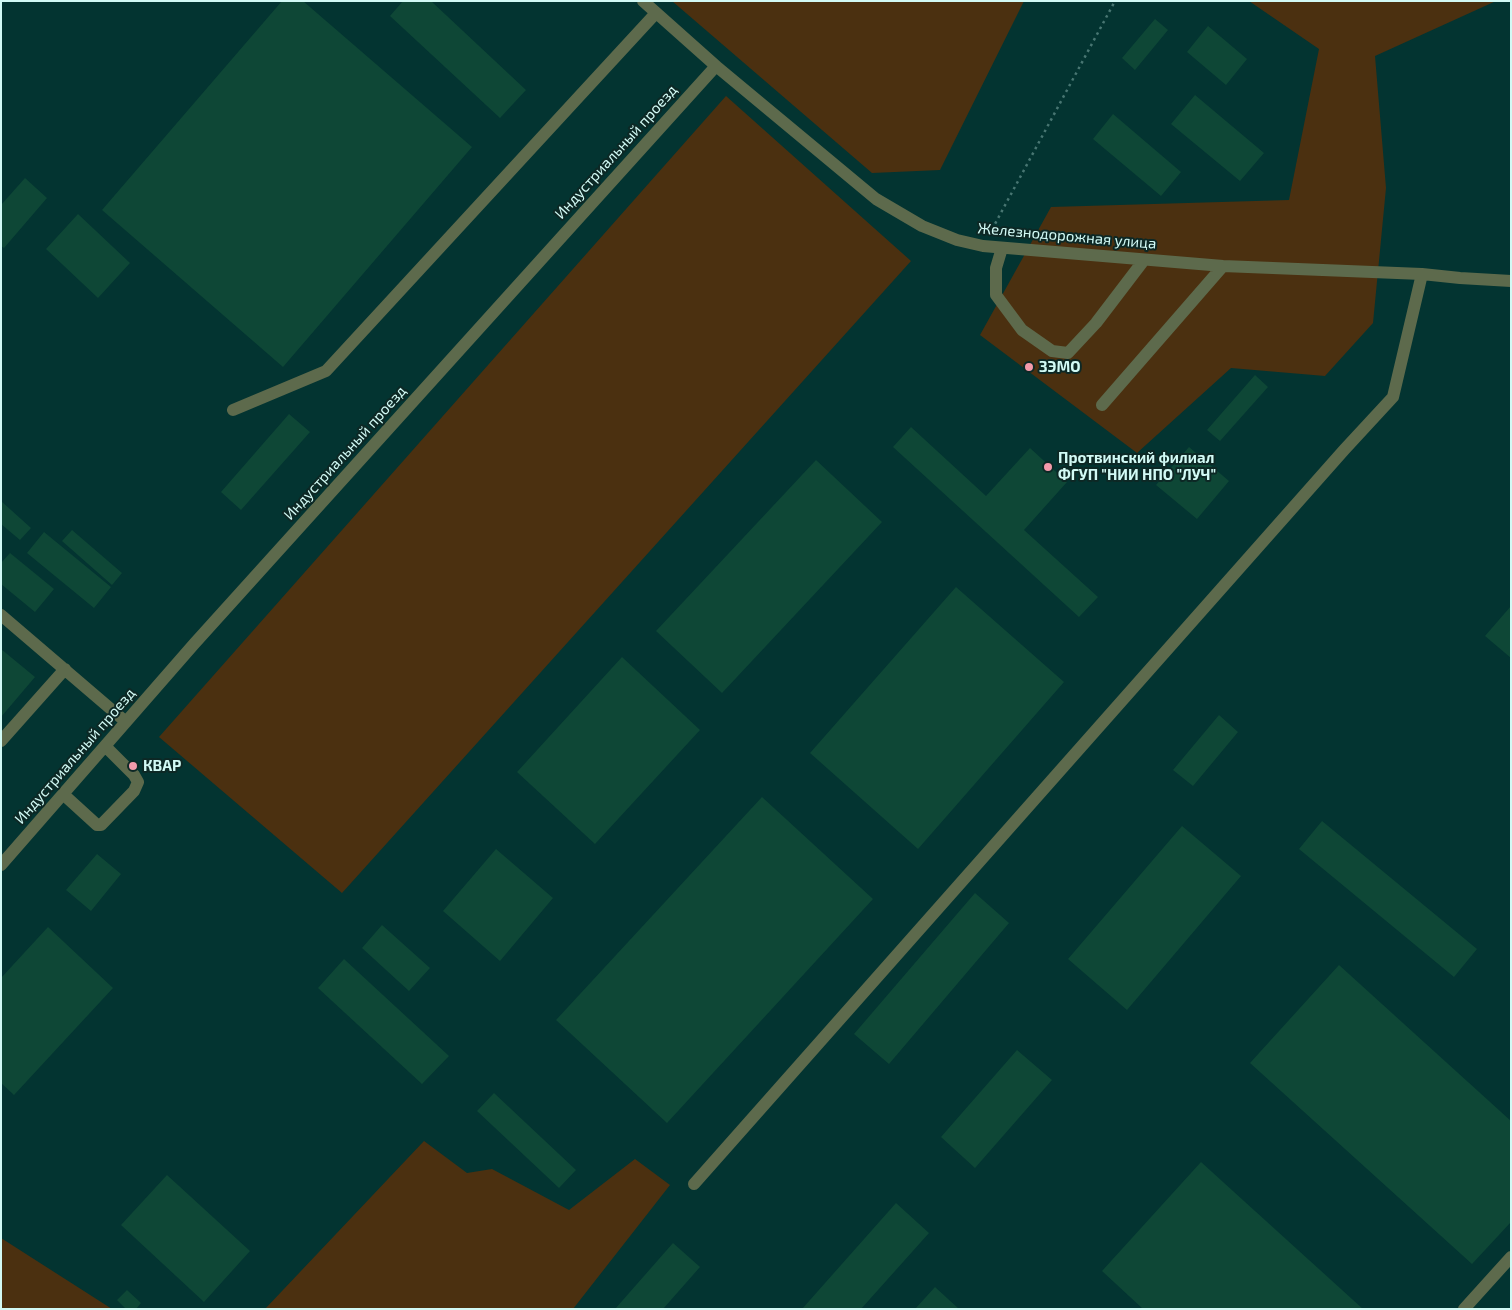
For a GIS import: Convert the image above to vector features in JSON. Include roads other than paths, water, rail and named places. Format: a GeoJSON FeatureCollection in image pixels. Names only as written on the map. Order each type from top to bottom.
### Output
{"type":"FeatureCollection","features":[{"type":"Feature","properties":{"kind":"street","name":"Железнодорожная улица"},"geometry":{"type":"LineString","coordinates":[[643,1],[716,66],[876,198],[922,226],[957,240],[1002,248],[1223,266],[1422,274],[1511,281]]}},
{"type":"Feature","properties":{"kind":"street"},"geometry":{"type":"LineString","coordinates":[[234,410],[326,371],[656,12]]}},
{"type":"Feature","properties":{"kind":"street","name":"Индустриальный проезд"},"geometry":{"type":"LineString","coordinates":[[1,865],[194,644],[716,66]]}},
{"type":"Feature","properties":{"kind":"street"},"geometry":{"type":"LineString","coordinates":[[1002,248],[996,268],[996,295],[1022,330],[1052,351],[1068,353],[1096,323],[1144,260]]}},
{"type":"Feature","properties":{"kind":"street"},"geometry":{"type":"LineString","coordinates":[[1102,405],[1223,266]]}},
{"type":"Feature","properties":{"kind":"street"},"geometry":{"type":"LineString","coordinates":[[694,1184],[1337,457],[1393,397],[1422,274]]}},
{"type":"Feature","properties":{"kind":"street"},"geometry":{"type":"LineString","coordinates":[[1,615],[126,722]]}},
{"type":"Feature","properties":{"kind":"street"},"geometry":{"type":"LineString","coordinates":[[1,741],[64,669]]}},
{"type":"Feature","properties":{"kind":"street"},"geometry":{"type":"LineString","coordinates":[[63,794],[97,825],[101,825],[134,792],[138,782],[134,775],[105,746]]}},
{"type":"Feature","properties":{"kind":"street"},"geometry":{"type":"LineString","coordinates":[[1464,1309],[1511,1257]]}},
{"type":"Feature","properties":{"kind":"place","name":"ЗЭМО"},"geometry":{"type":"Point","coordinates":[1029,367]}},
{"type":"Feature","properties":{"kind":"place","name":"Протвинский филиал ФГУП \"НИИ НПО \"ЛУЧ\""},"geometry":{"type":"Point","coordinates":[1048,467]}},
{"type":"Feature","properties":{"kind":"place","name":"КВАР"},"geometry":{"type":"Point","coordinates":[133,766]}}]}
